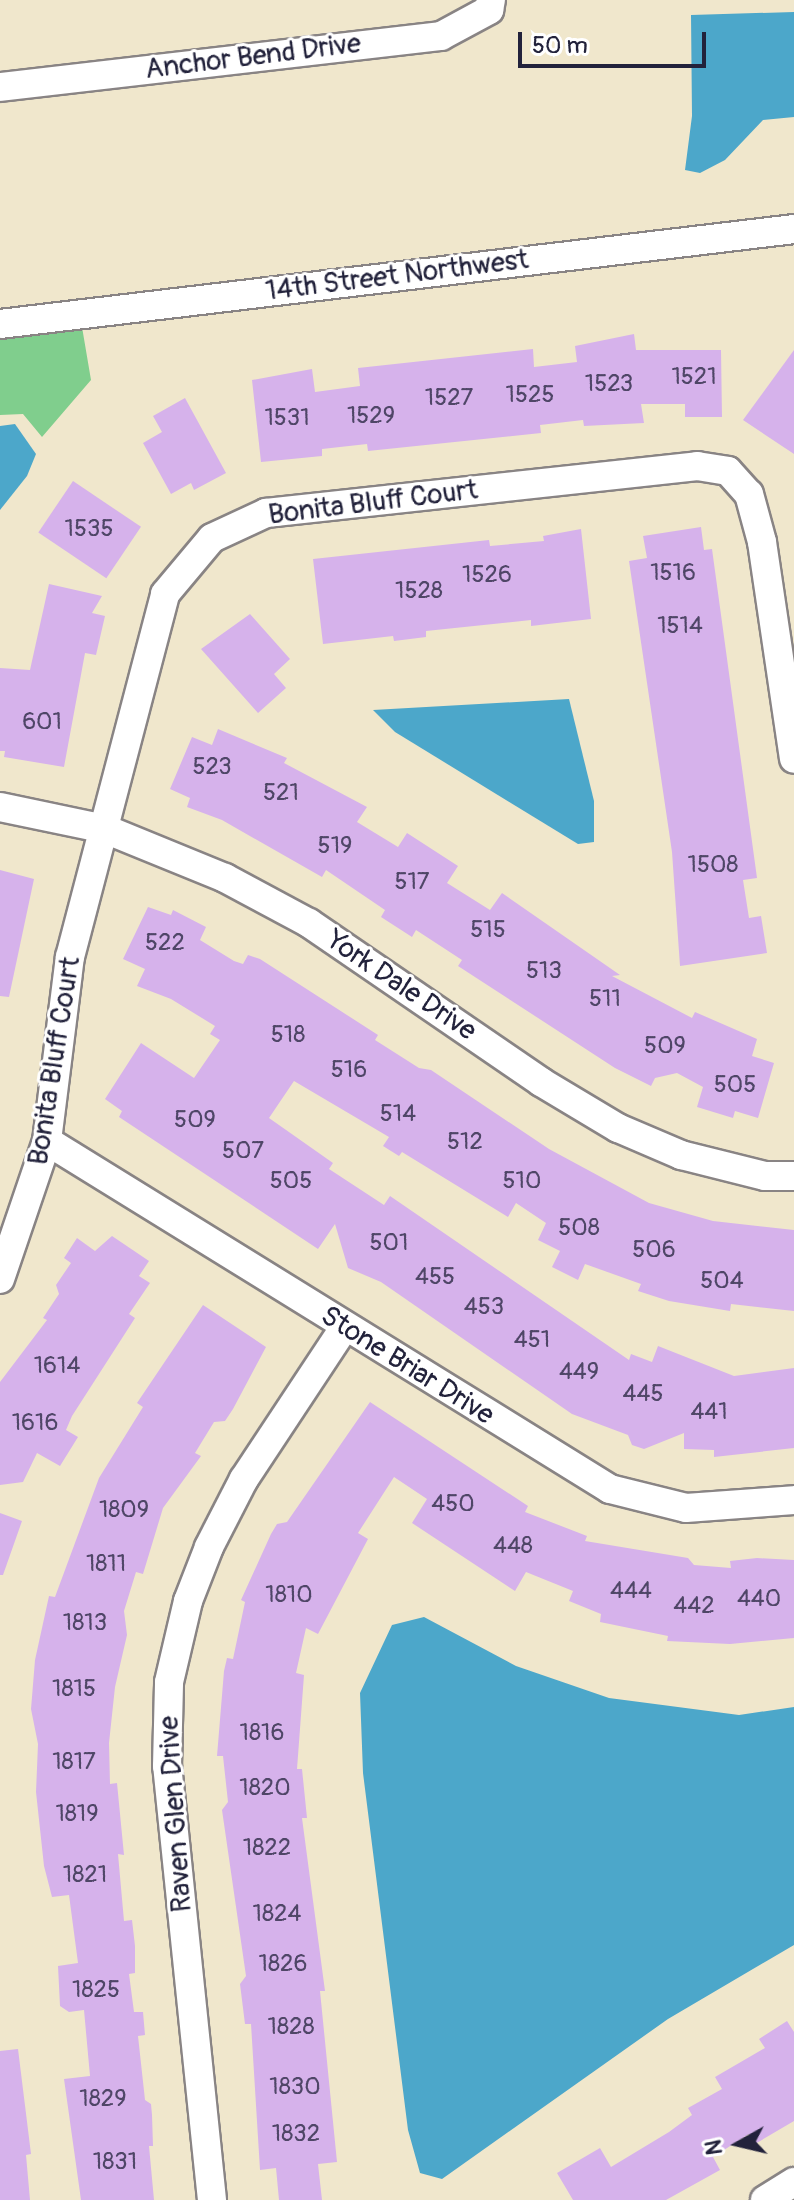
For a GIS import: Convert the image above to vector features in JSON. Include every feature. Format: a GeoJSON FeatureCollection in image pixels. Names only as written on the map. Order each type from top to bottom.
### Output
{"type":"FeatureCollection","features":[{"type":"Feature","properties":{"kind":"street","name":"Anchor Bend Drive"},"geometry":{"type":"LineString","coordinates":[[0,87],[441,36],[489,10],[491,0]]}},
{"type":"Feature","properties":{"kind":"street","name":"14th Street Northwest"},"geometry":{"type":"LineString","coordinates":[[0,324],[794,229]]}},
{"type":"Feature","properties":{"kind":"street","name":"Bonita Bluff Court"},"geometry":{"type":"LineString","coordinates":[[0,1279],[47,1141],[70,957],[165,594],[212,538],[266,513],[697,466],[728,471],[749,494],[762,542],[794,759]]}},
{"type":"Feature","properties":{"kind":"street","name":"York Dale Drive"},"geometry":{"type":"LineString","coordinates":[[0,807],[105,829],[225,878],[309,923],[541,1082],[618,1128],[681,1155],[765,1176],[794,1176]]}},
{"type":"Feature","properties":{"kind":"street","name":"Stone Briar Drive"},"geometry":{"type":"LineString","coordinates":[[47,1141],[213,1240],[344,1328],[610,1489],[686,1508],[794,1500]]}},
{"type":"Feature","properties":{"kind":"street","name":"Raven Glen Drive"},"geometry":{"type":"LineString","coordinates":[[212,2200],[167,1766],[169,1682],[188,1601],[209,1547],[244,1479],[344,1328]]}},
{"type":"Feature","properties":{"kind":"street"},"geometry":{"type":"LineString","coordinates":[[765,2200],[794,2182]]}},
{"type":"Feature","properties":{"kind":"green space"},"geometry":{"type":"Polygon","coordinates":[[[82,327],[91,380],[42,437],[23,414],[0,415],[0,337],[82,327]]]}},
{"type":"Feature","properties":{"kind":"water"},"geometry":{"type":"Polygon","coordinates":[[[794,12],[794,117],[763,120],[725,160],[700,173],[685,170],[692,116],[691,15],[794,12]]]}},
{"type":"Feature","properties":{"kind":"water"},"geometry":{"type":"Polygon","coordinates":[[[15,424],[36,454],[27,476],[0,510],[0,426],[15,424]]]}},
{"type":"Feature","properties":{"kind":"water"},"geometry":{"type":"Polygon","coordinates":[[[569,699],[594,801],[594,842],[578,844],[395,732],[373,710],[569,699]]]}},
{"type":"Feature","properties":{"kind":"water"},"geometry":{"type":"Polygon","coordinates":[[[424,1617],[516,1666],[609,1698],[739,1715],[794,1707],[794,1945],[668,2019],[442,2179],[420,2173],[408,2130],[363,1773],[360,1693],[392,1625],[424,1617]]]}},
{"type":"Feature","properties":{"kind":"building"},"geometry":{"type":"Polygon","coordinates":[[[634,334],[636,350],[721,350],[722,417],[685,417],[685,404],[641,404],[644,423],[584,426],[583,420],[540,425],[541,433],[368,451],[367,444],[322,449],[322,456],[261,462],[252,380],[312,369],[315,392],[360,386],[358,368],[533,349],[534,367],[577,362],[575,346],[634,334]]]}},
{"type":"Feature","properties":{"kind":"building"},"geometry":{"type":"Polygon","coordinates":[[[794,350],[794,454],[743,420],[794,350]]]}},
{"type":"Feature","properties":{"kind":"building"},"geometry":{"type":"Polygon","coordinates":[[[185,398],[226,473],[194,490],[191,483],[171,494],[143,443],[162,432],[153,416],[185,398]]]}},
{"type":"Feature","properties":{"kind":"building"},"geometry":{"type":"Polygon","coordinates":[[[73,481],[141,527],[106,578],[38,532],[73,481]]]}},
{"type":"Feature","properties":{"kind":"building"},"geometry":{"type":"Polygon","coordinates":[[[701,527],[704,550],[712,549],[757,878],[743,880],[749,918],[761,916],[767,953],[680,966],[672,852],[629,561],[647,558],[643,536],[701,527]]]}},
{"type":"Feature","properties":{"kind":"building"},"geometry":{"type":"Polygon","coordinates":[[[581,529],[591,619],[531,626],[531,620],[426,631],[426,637],[394,641],[393,636],[323,644],[313,559],[489,540],[490,546],[544,541],[543,536],[581,529]]]}},
{"type":"Feature","properties":{"kind":"building"},"geometry":{"type":"Polygon","coordinates":[[[49,584],[102,596],[92,613],[105,616],[96,655],[85,653],[64,767],[4,757],[5,751],[0,751],[0,668],[30,670],[49,584]]]}},
{"type":"Feature","properties":{"kind":"building"},"geometry":{"type":"Polygon","coordinates":[[[250,614],[290,659],[274,674],[286,688],[258,713],[201,649],[250,614]]]}},
{"type":"Feature","properties":{"kind":"building"},"geometry":{"type":"Polygon","coordinates":[[[218,729],[287,758],[284,763],[367,807],[357,822],[398,847],[407,833],[458,866],[447,883],[490,910],[502,893],[620,975],[612,976],[692,1018],[695,1012],[757,1039],[752,1056],[774,1063],[758,1118],[735,1111],[733,1118],[697,1107],[703,1087],[677,1073],[655,1078],[651,1086],[615,1068],[458,966],[462,960],[416,930],[412,937],[381,917],[385,910],[326,870],[322,877],[222,820],[187,807],[190,798],[170,789],[192,737],[212,745],[218,729]]]}},
{"type":"Feature","properties":{"kind":"building"},"geometry":{"type":"Polygon","coordinates":[[[0,870],[34,879],[9,997],[0,996],[0,870]]]}},
{"type":"Feature","properties":{"kind":"building"},"geometry":{"type":"Polygon","coordinates":[[[148,907],[171,915],[173,910],[206,927],[200,940],[243,964],[248,955],[260,959],[378,1035],[375,1040],[419,1068],[431,1070],[549,1149],[649,1203],[713,1221],[794,1230],[794,1311],[731,1304],[730,1311],[669,1301],[638,1291],[641,1284],[585,1264],[578,1280],[552,1267],[560,1251],[538,1240],[546,1223],[516,1203],[508,1217],[402,1152],[399,1156],[383,1146],[389,1137],[294,1081],[269,1118],[333,1163],[329,1169],[384,1205],[390,1196],[629,1360],[631,1354],[652,1362],[658,1346],[734,1376],[794,1368],[794,1448],[714,1457],[714,1450],[684,1449],[684,1433],[644,1449],[632,1445],[628,1435],[572,1414],[381,1282],[348,1268],[335,1224],[318,1249],[119,1117],[122,1111],[105,1099],[141,1043],[194,1078],[220,1040],[210,1034],[215,1026],[171,999],[137,986],[145,969],[123,959],[148,907]]]}},
{"type":"Feature","properties":{"kind":"building"},"geometry":{"type":"Polygon","coordinates":[[[112,1236],[149,1261],[139,1276],[150,1283],[129,1314],[135,1318],[72,1416],[66,1430],[78,1437],[60,1466],[37,1453],[23,1482],[0,1485],[0,1382],[47,1320],[43,1318],[59,1294],[56,1285],[71,1263],[64,1258],[77,1238],[95,1251],[112,1236]]]}},
{"type":"Feature","properties":{"kind":"building"},"geometry":{"type":"Polygon","coordinates":[[[203,1305],[266,1347],[233,1409],[225,1421],[214,1422],[195,1453],[201,1456],[163,1508],[143,1574],[136,1572],[124,1611],[127,1635],[115,1687],[109,1743],[110,1784],[117,1783],[124,1855],[118,1854],[124,1921],[132,1920],[135,1946],[135,1973],[129,1974],[134,2012],[143,2012],[145,2035],[138,2036],[145,2100],[151,2104],[153,2146],[149,2146],[154,2200],[81,2200],[64,2079],[90,2076],[84,2010],[69,2012],[60,2006],[58,1966],[78,1963],[69,1895],[52,1897],[44,1866],[36,1792],[38,1744],[31,1709],[35,1660],[49,1596],[55,1597],[99,1478],[143,1407],[137,1403],[203,1305]]]}},
{"type":"Feature","properties":{"kind":"building"},"geometry":{"type":"Polygon","coordinates":[[[370,1402],[528,1506],[525,1512],[587,1536],[585,1541],[688,1558],[694,1565],[731,1568],[730,1561],[757,1558],[794,1560],[794,1638],[730,1644],[667,1641],[668,1636],[600,1622],[601,1614],[569,1601],[573,1591],[526,1572],[515,1591],[412,1523],[427,1499],[394,1477],[358,1533],[368,1539],[318,1634],[306,1628],[296,1673],[304,1675],[297,1769],[302,1769],[307,1818],[302,1818],[325,1991],[320,1991],[337,2162],[318,2164],[322,2200],[279,2200],[276,2168],[260,2170],[251,2024],[245,2024],[240,1984],[246,1976],[222,1810],[228,1802],[223,1756],[217,1756],[224,1671],[227,1658],[233,1659],[245,1602],[241,1600],[271,1534],[277,1524],[287,1522],[370,1402]]]}},
{"type":"Feature","properties":{"kind":"building"},"geometry":{"type":"Polygon","coordinates":[[[0,1513],[22,1521],[3,1575],[0,1575],[0,1513]]]}},
{"type":"Feature","properties":{"kind":"building"},"geometry":{"type":"Polygon","coordinates":[[[787,2021],[794,2032],[794,2121],[755,2144],[749,2134],[713,2157],[720,2170],[666,2200],[573,2200],[557,2173],[600,2148],[611,2167],[669,2132],[692,2115],[688,2108],[722,2089],[715,2077],[765,2048],[759,2039],[787,2021]]]}},
{"type":"Feature","properties":{"kind":"building"},"geometry":{"type":"Polygon","coordinates":[[[18,2049],[31,2154],[26,2155],[30,2200],[0,2200],[0,2051],[18,2049]]]}}]}
